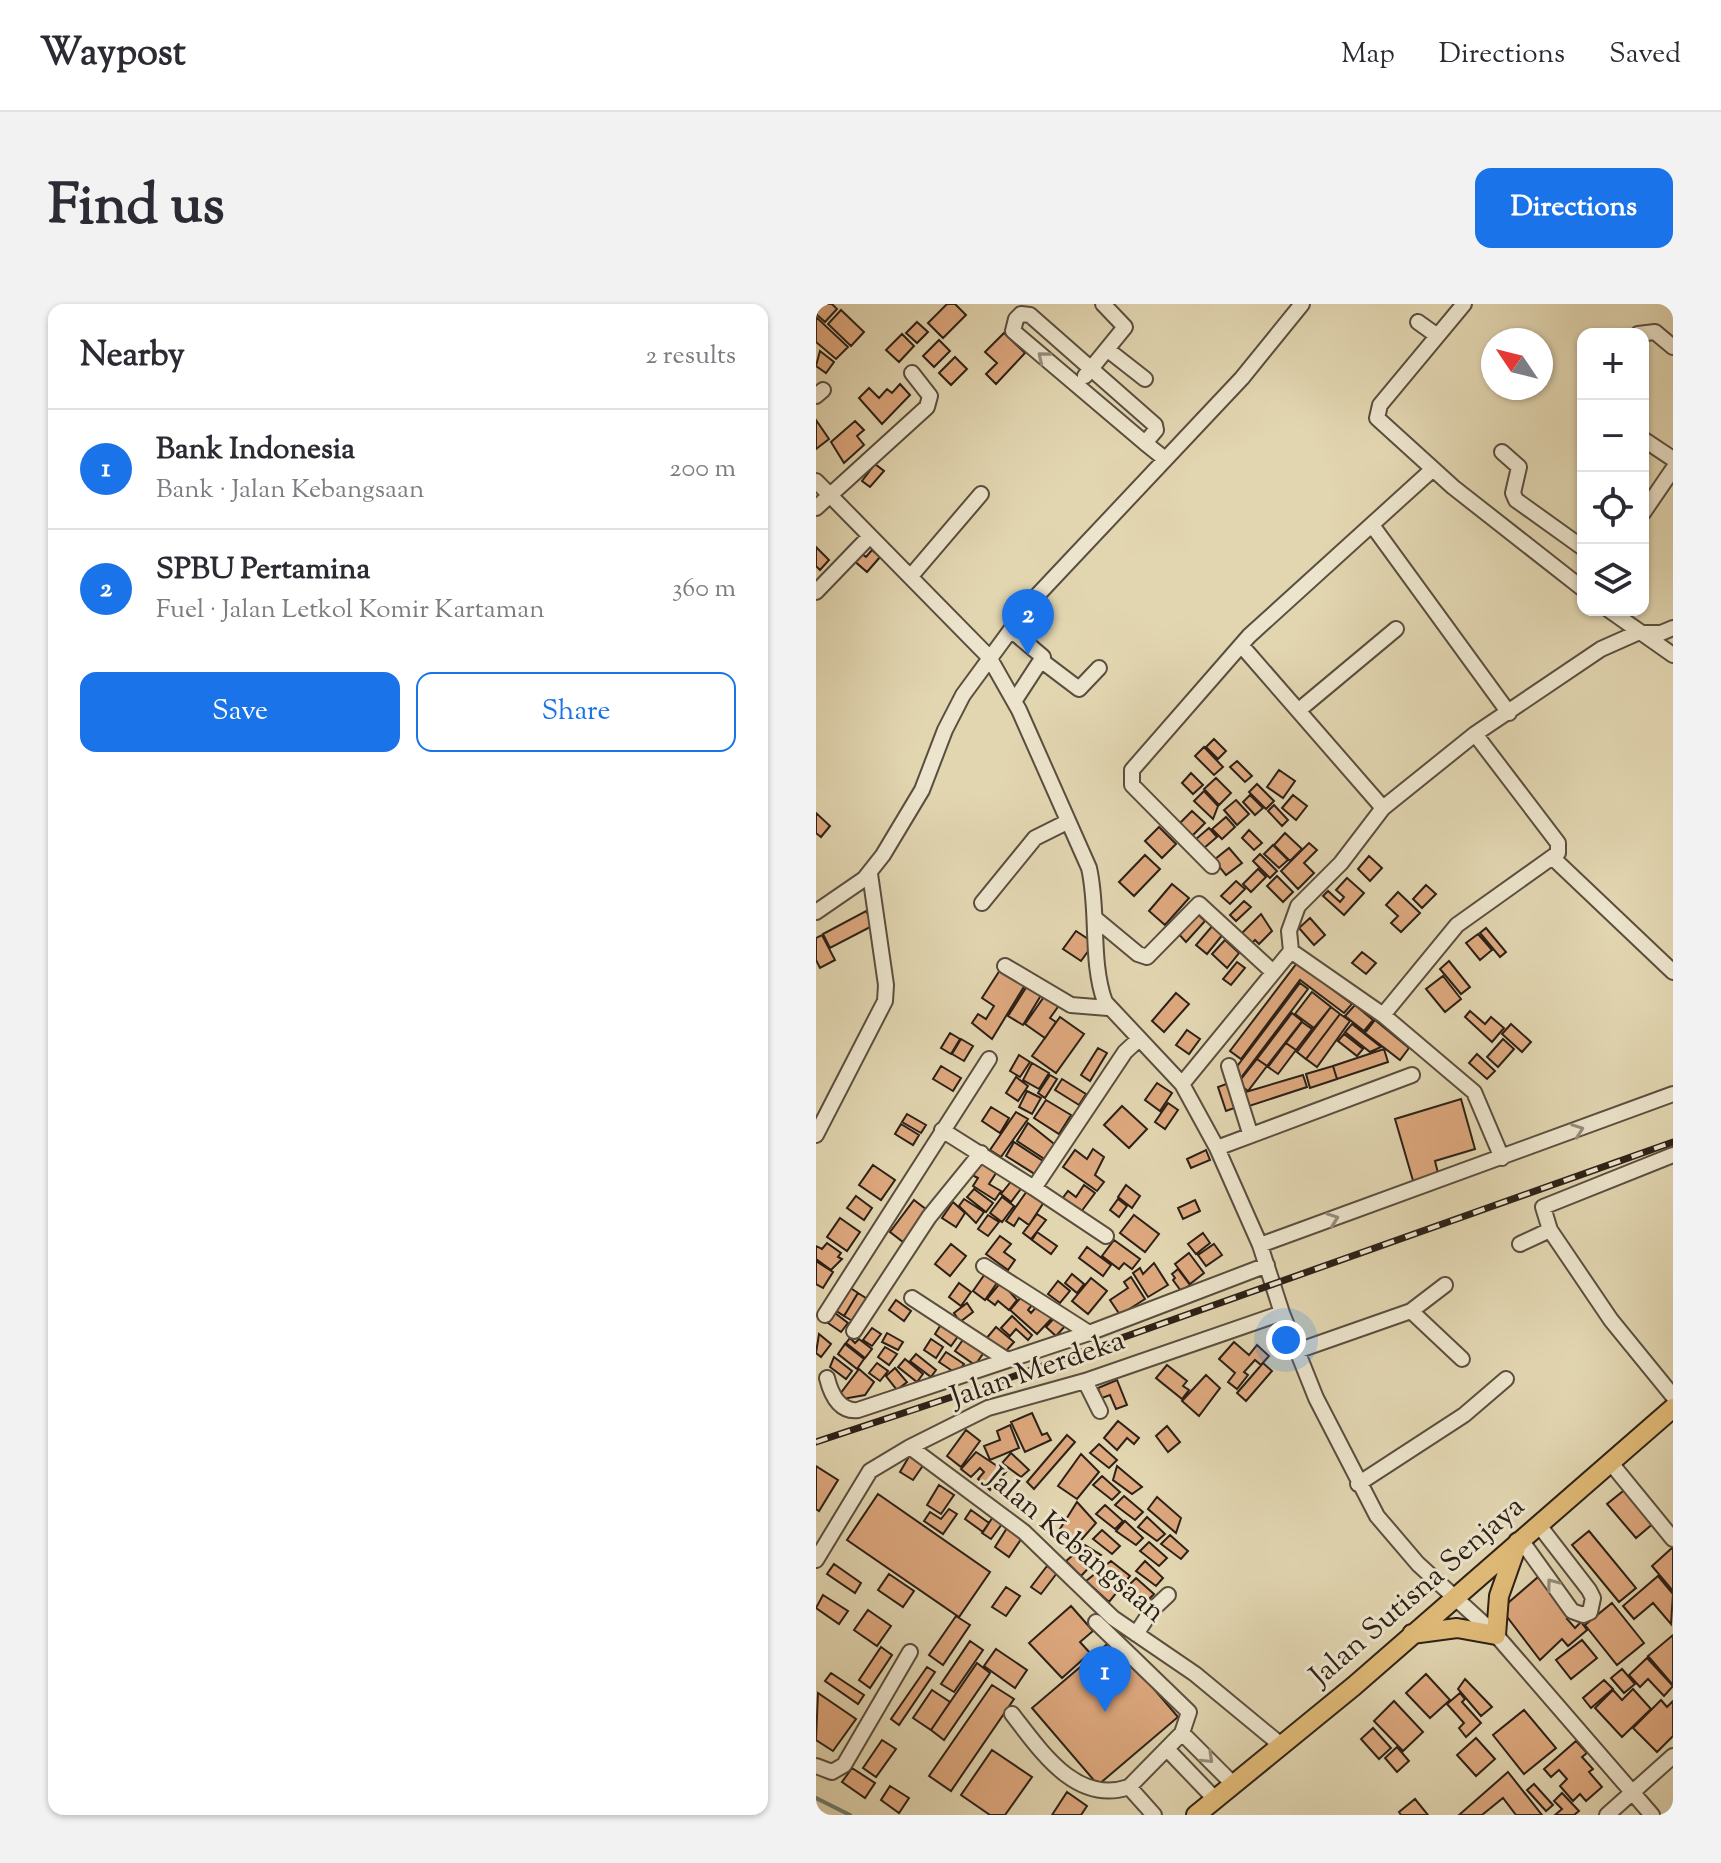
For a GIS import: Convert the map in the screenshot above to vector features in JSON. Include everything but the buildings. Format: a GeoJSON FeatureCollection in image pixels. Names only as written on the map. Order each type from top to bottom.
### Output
{"type":"FeatureCollection","features":[{"type":"Feature","properties":{"kind":"main road","name":"Jalan Sutisna Senjaya"},"geometry":{"type":"LineString","coordinates":[[1196,1815],[1412,1634],[1673,1408]]}},
{"type":"Feature","properties":{"kind":"main road"},"geometry":{"type":"LineString","coordinates":[[1412,1634],[1457,1628],[1496,1635],[1499,1596],[1520,1541]]}},
{"type":"Feature","properties":{"kind":"street"},"geometry":{"type":"LineString","coordinates":[[1077,385],[1125,327],[1103,304]]}},
{"type":"Feature","properties":{"kind":"street"},"geometry":{"type":"LineString","coordinates":[[816,912],[870,874],[911,812],[949,722],[989,657],[1049,581],[1109,522],[1242,378],[1302,304]]}},
{"type":"Feature","properties":{"kind":"street"},"geometry":{"type":"LineString","coordinates":[[1464,304],[1376,413],[1379,422],[1577,584]]}},
{"type":"Feature","properties":{"kind":"street"},"geometry":{"type":"LineString","coordinates":[[1145,443],[1157,428],[1030,315],[1021,314],[1016,319],[1013,331],[1145,443],[1165,459]]}},
{"type":"Feature","properties":{"kind":"street"},"geometry":{"type":"LineString","coordinates":[[1418,322],[1436,335]]}},
{"type":"Feature","properties":{"kind":"street"},"geometry":{"type":"LineString","coordinates":[[1649,333],[1655,332],[1673,347]]}},
{"type":"Feature","properties":{"kind":"street"},"geometry":{"type":"LineString","coordinates":[[1108,350],[1145,379]]}},
{"type":"Feature","properties":{"kind":"street"},"geometry":{"type":"LineString","coordinates":[[816,508],[927,407],[930,396],[912,373]]}},
{"type":"Feature","properties":{"kind":"street"},"geometry":{"type":"LineString","coordinates":[[1119,421],[1133,406]]}},
{"type":"Feature","properties":{"kind":"street"},"geometry":{"type":"LineString","coordinates":[[1649,443],[1673,459]]}},
{"type":"Feature","properties":{"kind":"street"},"geometry":{"type":"LineString","coordinates":[[1502,452],[1519,467],[1514,498],[1577,544]]}},
{"type":"Feature","properties":{"kind":"street"},"geometry":{"type":"LineString","coordinates":[[1212,866],[1135,788],[1130,776],[1133,768],[1241,645],[1433,469]]}},
{"type":"Feature","properties":{"kind":"street"},"geometry":{"type":"LineString","coordinates":[[1649,504],[1673,469]]}},
{"type":"Feature","properties":{"kind":"street"},"geometry":{"type":"LineString","coordinates":[[816,481],[989,657],[1015,700],[1089,868],[1097,920],[1100,984],[1108,1008],[1182,1084],[1217,1148],[1260,1245],[1297,1351],[1358,1484],[1395,1539],[1496,1635],[1652,1815]]}},
{"type":"Feature","properties":{"kind":"street"},"geometry":{"type":"LineString","coordinates":[[911,576],[981,494]]}},
{"type":"Feature","properties":{"kind":"street"},"geometry":{"type":"LineString","coordinates":[[1372,525],[1509,713]]}},
{"type":"Feature","properties":{"kind":"street"},"geometry":{"type":"LineString","coordinates":[[816,592],[870,536]]}},
{"type":"Feature","properties":{"kind":"street"},"geometry":{"type":"LineString","coordinates":[[1616,616],[1673,655]]}},
{"type":"Feature","properties":{"kind":"street"},"geometry":{"type":"LineString","coordinates":[[1182,1084],[1291,951],[1289,931],[1298,906],[1341,863],[1383,808],[1475,734],[1601,649],[1637,633],[1661,633],[1673,628]]}},
{"type":"Feature","properties":{"kind":"street"},"geometry":{"type":"LineString","coordinates":[[1299,710],[1396,629]]}},
{"type":"Feature","properties":{"kind":"street"},"geometry":{"type":"LineString","coordinates":[[1011,630],[1041,654],[1042,661],[1015,700]]}},
{"type":"Feature","properties":{"kind":"street"},"geometry":{"type":"LineString","coordinates":[[1241,645],[1383,808]]}},
{"type":"Feature","properties":{"kind":"street"},"geometry":{"type":"LineString","coordinates":[[1042,661],[1079,689],[1084,688],[1099,668]]}},
{"type":"Feature","properties":{"kind":"street"},"geometry":{"type":"LineString","coordinates":[[1383,1015],[1457,925],[1559,852],[1558,843],[1475,734]]}},
{"type":"Feature","properties":{"kind":"street"},"geometry":{"type":"LineString","coordinates":[[982,903],[1035,838],[1067,822]]}},
{"type":"Feature","properties":{"kind":"street"},"geometry":{"type":"LineString","coordinates":[[1553,858],[1673,972]]}},
{"type":"Feature","properties":{"kind":"street"},"geometry":{"type":"LineString","coordinates":[[816,1135],[885,1001],[886,985],[870,874]]}},
{"type":"Feature","properties":{"kind":"street"},"geometry":{"type":"LineString","coordinates":[[1097,920],[1138,954],[1147,957],[1199,904],[1273,972]]}},
{"type":"Feature","properties":{"kind":"street"},"geometry":{"type":"LineString","coordinates":[[1291,951],[1383,1015],[1479,1098],[1502,1158]]}},
{"type":"Feature","properties":{"kind":"street"},"geometry":{"type":"LineString","coordinates":[[1005,966],[1071,1005],[1108,1008]]}},
{"type":"Feature","properties":{"kind":"street"},"geometry":{"type":"LineString","coordinates":[[1034,1188],[1125,1052],[1139,1039]]}},
{"type":"Feature","properties":{"kind":"street"},"geometry":{"type":"LineString","coordinates":[[825,1315],[989,1059]]}},
{"type":"Feature","properties":{"kind":"street"},"geometry":{"type":"LineString","coordinates":[[1229,1066],[1250,1133]]}},
{"type":"Feature","properties":{"kind":"street"},"geometry":{"type":"LineString","coordinates":[[1217,1148],[1250,1133],[1412,1075]]}},
{"type":"Feature","properties":{"kind":"street"},"geometry":{"type":"LineString","coordinates":[[1260,1245],[1673,1094]]}},
{"type":"Feature","properties":{"kind":"street"},"geometry":{"type":"LineString","coordinates":[[942,1130],[1106,1236]]}},
{"type":"Feature","properties":{"kind":"street"},"geometry":{"type":"LineString","coordinates":[[854,1331],[929,1217],[981,1153]]}},
{"type":"Feature","properties":{"kind":"street"},"geometry":{"type":"LineString","coordinates":[[1673,1155],[1543,1207],[1550,1230],[1611,1320],[1673,1396]]}},
{"type":"Feature","properties":{"kind":"street"},"geometry":{"type":"LineString","coordinates":[[1520,1244],[1550,1230]]}},
{"type":"Feature","properties":{"kind":"street"},"geometry":{"type":"LineString","coordinates":[[827,1378],[832,1395],[844,1408],[852,1411],[1089,1333],[1267,1265]]}},
{"type":"Feature","properties":{"kind":"street"},"geometry":{"type":"LineString","coordinates":[[984,1266],[1089,1333]]}},
{"type":"Feature","properties":{"kind":"street"},"geometry":{"type":"LineString","coordinates":[[1297,1351],[1411,1311],[1445,1285]]}},
{"type":"Feature","properties":{"kind":"street"},"geometry":{"type":"LineString","coordinates":[[912,1298],[1007,1360]]}},
{"type":"Feature","properties":{"kind":"street","name":"Jalan Merdeka"},"geometry":{"type":"LineString","coordinates":[[816,1560],[870,1471],[910,1447],[988,1408],[1085,1381],[1280,1305]]}},
{"type":"Feature","properties":{"kind":"street"},"geometry":{"type":"LineString","coordinates":[[1411,1311],[1462,1359]]}},
{"type":"Feature","properties":{"kind":"street"},"geometry":{"type":"LineString","coordinates":[[1358,1484],[1464,1415],[1506,1379]]}},
{"type":"Feature","properties":{"kind":"street"},"geometry":{"type":"LineString","coordinates":[[1085,1381],[1100,1411]]}},
{"type":"Feature","properties":{"kind":"street","name":"Jalan Kebangsaan"},"geometry":{"type":"LineString","coordinates":[[910,1447],[1024,1532],[1100,1607],[1195,1674],[1281,1745]]}},
{"type":"Feature","properties":{"kind":"street"},"geometry":{"type":"LineString","coordinates":[[1610,1462],[1673,1539]]}},
{"type":"Feature","properties":{"kind":"street"},"geometry":{"type":"LineString","coordinates":[[1520,1541],[1572,1611],[1583,1615],[1590,1612],[1593,1598],[1589,1590],[1538,1524]]}},
{"type":"Feature","properties":{"kind":"street"},"geometry":{"type":"LineString","coordinates":[[1136,1634],[1152,1610],[1168,1595]]}},
{"type":"Feature","properties":{"kind":"street"},"geometry":{"type":"LineString","coordinates":[[1012,1714],[1054,1765],[1076,1782],[1103,1793],[1129,1787],[1182,1733],[1189,1719],[1186,1707],[1096,1622]]}},
{"type":"Feature","properties":{"kind":"street"},"geometry":{"type":"LineString","coordinates":[[816,1766],[832,1772],[844,1765],[910,1652]]}},
{"type":"Feature","properties":{"kind":"street"},"geometry":{"type":"LineString","coordinates":[[1182,1733],[1233,1784]]}},
{"type":"Feature","properties":{"kind":"street"},"geometry":{"type":"LineString","coordinates":[[1167,1749],[1215,1799]]}},
{"type":"Feature","properties":{"kind":"street"},"geometry":{"type":"LineString","coordinates":[[1607,1815],[1673,1756]]}},
{"type":"Feature","properties":{"kind":"street"},"geometry":{"type":"LineString","coordinates":[[1129,1787],[1154,1815]]}},
{"type":"Feature","properties":{"kind":"waterway"},"geometry":{"type":"LineString","coordinates":[[816,1798],[850,1815]]}},
{"type":"Feature","properties":{"kind":"railway"},"geometry":{"type":"LineString","coordinates":[[816,1442],[1009,1378],[1673,1142]]}},
{"type":"Feature","properties":{"kind":"place","name":"SPBU Pertamina"},"geometry":{"type":"Point","coordinates":[1028,655]}},
{"type":"Feature","properties":{"kind":"place","name":"Bank Indonesia"},"geometry":{"type":"Point","coordinates":[1105,1712]}}]}
